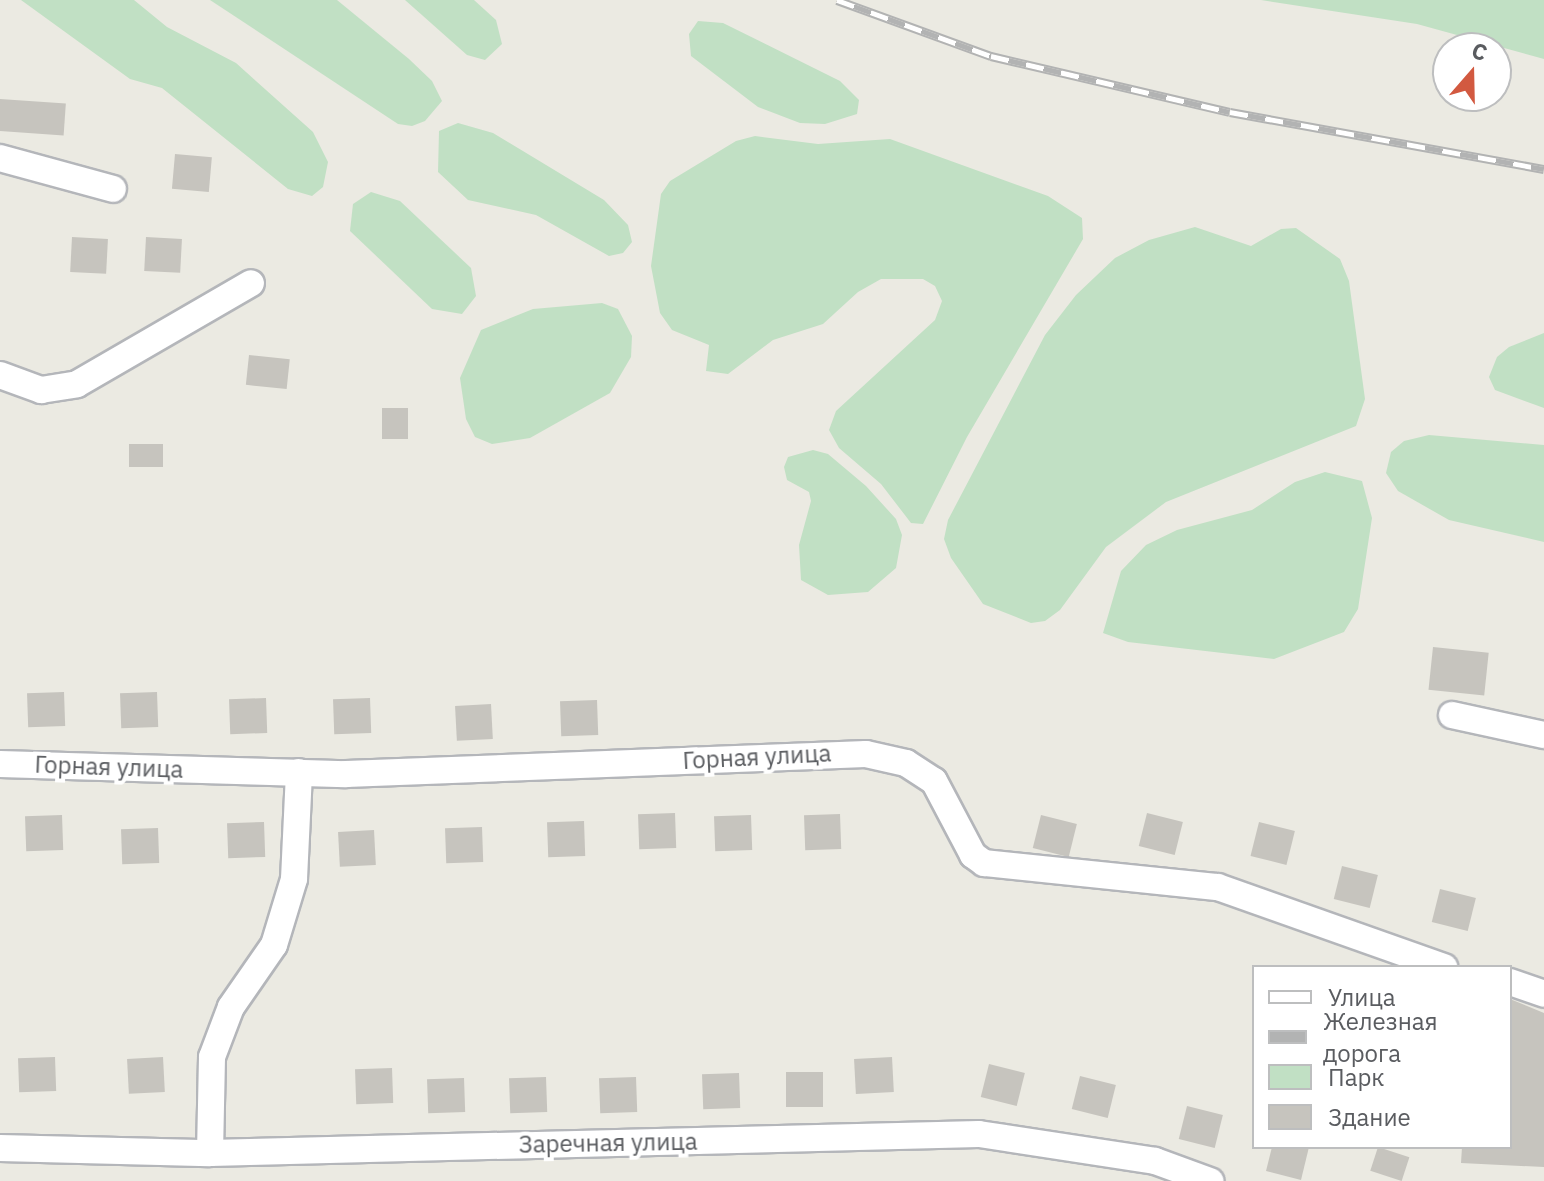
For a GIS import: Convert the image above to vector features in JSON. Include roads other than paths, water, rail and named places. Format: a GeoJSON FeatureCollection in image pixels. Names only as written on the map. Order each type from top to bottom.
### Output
{"type":"FeatureCollection","features":[{"type":"Feature","properties":{"kind":"street"},"geometry":{"type":"LineString","coordinates":[[0,158],[113,189]]}},
{"type":"Feature","properties":{"kind":"street"},"geometry":{"type":"LineString","coordinates":[[0,375],[41,390],[77,384],[251,283]]}},
{"type":"Feature","properties":{"kind":"street"},"geometry":{"type":"LineString","coordinates":[[1452,715],[1544,735]]}},
{"type":"Feature","properties":{"kind":"street","name":"Горная улица"},"geometry":{"type":"LineString","coordinates":[[0,764],[299,772],[849,753],[886,757],[934,781],[973,855],[984,863],[1218,887],[1438,965]]}},
{"type":"Feature","properties":{"kind":"street"},"geometry":{"type":"LineString","coordinates":[[210,1153],[212,1057],[231,1007],[274,945],[294,879],[299,772]]}},
{"type":"Feature","properties":{"kind":"street"},"geometry":{"type":"LineString","coordinates":[[1512,983],[1544,994]]}},
{"type":"Feature","properties":{"kind":"street","name":"Заречная улица"},"geometry":{"type":"LineString","coordinates":[[0,1148],[210,1153],[979,1134],[1155,1161],[1210,1181]]}},
{"type":"Feature","properties":{"kind":"railway"},"geometry":{"type":"LineString","coordinates":[[837,0],[991,56],[1230,112],[1544,169]]}}]}
